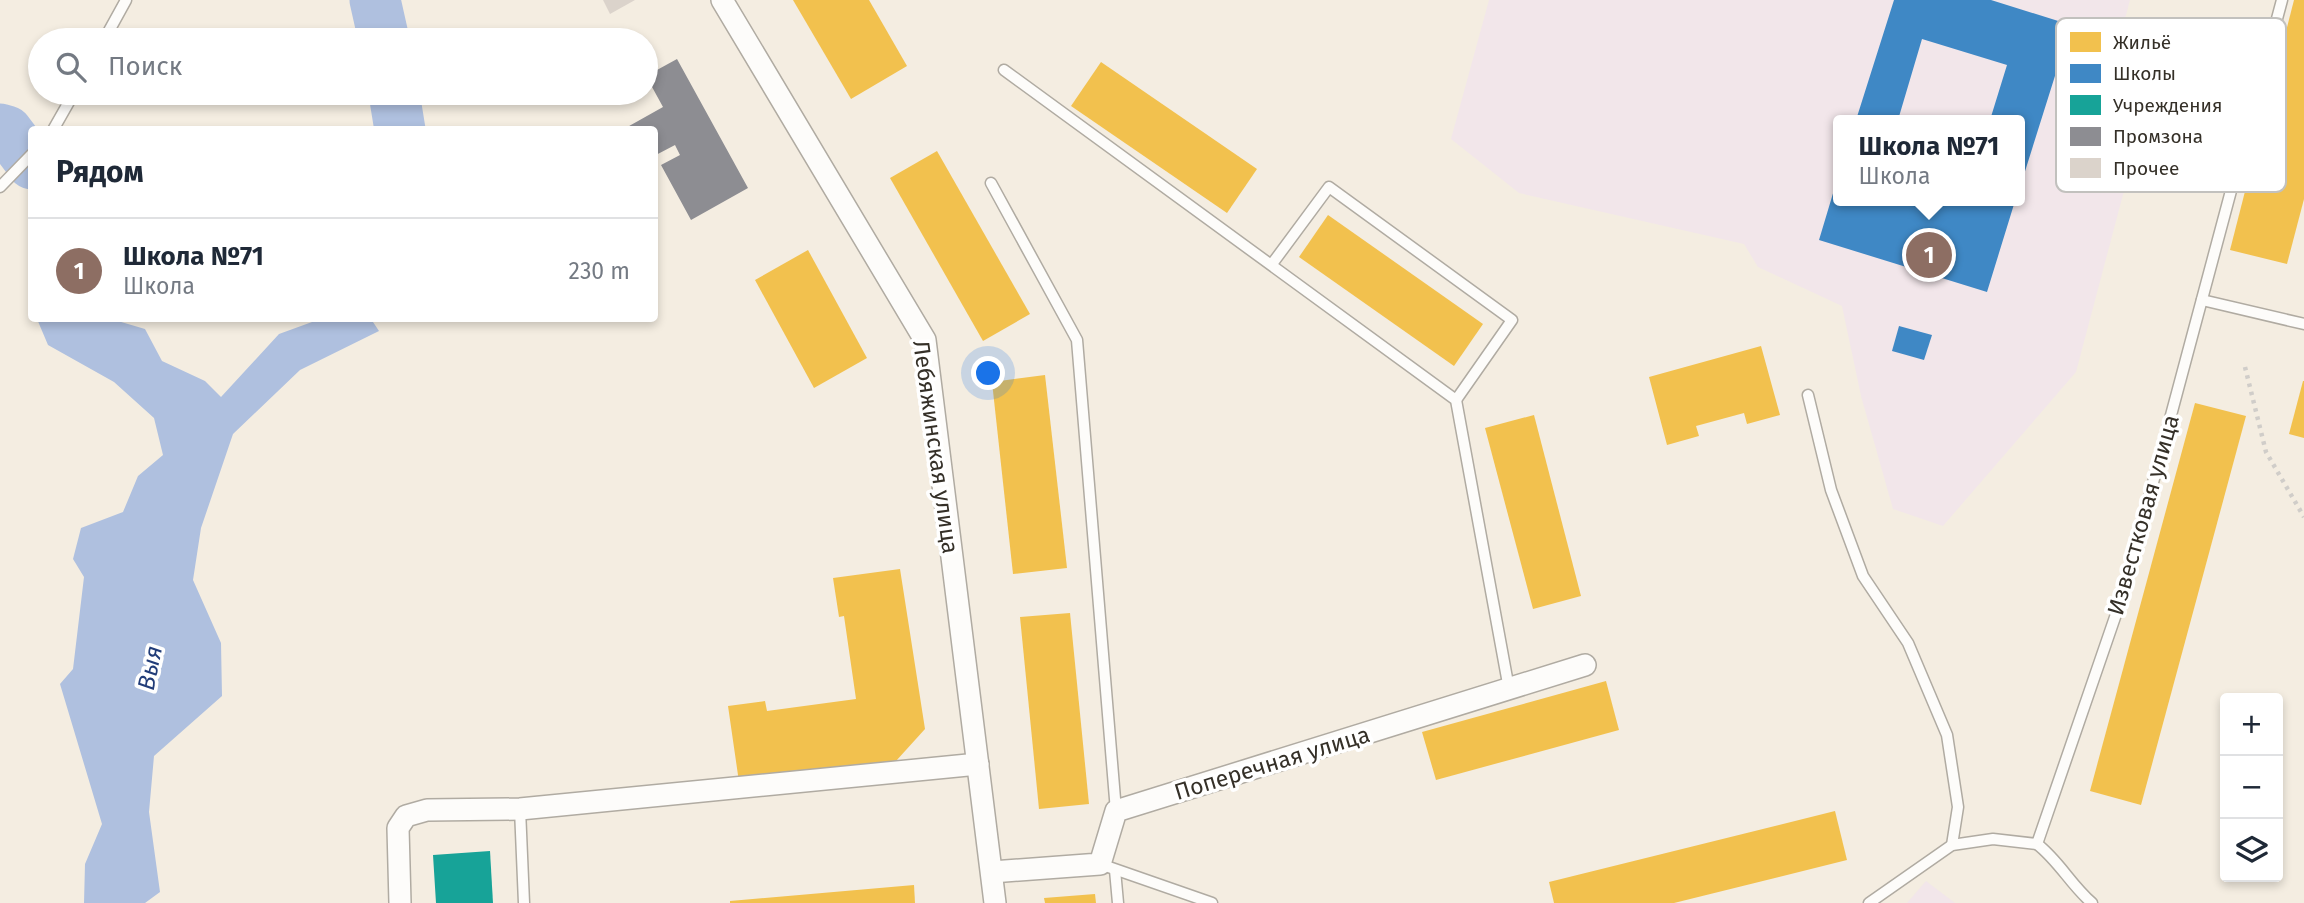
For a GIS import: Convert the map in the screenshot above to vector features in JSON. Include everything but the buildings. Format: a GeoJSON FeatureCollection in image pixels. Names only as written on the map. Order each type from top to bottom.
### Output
{"type":"FeatureCollection","features":[{"type":"Feature","properties":{"kind":"street","name":"Лебяжинская улица"},"geometry":{"type":"LineString","coordinates":[[722,0],[925,340],[995,903]]}},
{"type":"Feature","properties":{"kind":"street","name":"Поперечная улица"},"geometry":{"type":"LineString","coordinates":[[1116,811],[1585,665]]}},
{"type":"Feature","properties":{"kind":"street"},"geometry":{"type":"LineString","coordinates":[[400,903],[398,828],[406,816],[427,810],[520,808],[978,764]]}},
{"type":"Feature","properties":{"kind":"street"},"geometry":{"type":"LineString","coordinates":[[992,872],[1107,867],[1116,811]]}},
{"type":"Feature","properties":{"kind":"lane"},"geometry":{"type":"LineString","coordinates":[[111,28],[126,0]]}},
{"type":"Feature","properties":{"kind":"lane","name":"Известковая улица"},"geometry":{"type":"LineString","coordinates":[[2277,18],[2282,0]]}},
{"type":"Feature","properties":{"kind":"lane"},"geometry":{"type":"LineString","coordinates":[[1004,70],[1456,400],[1509,689]]}},
{"type":"Feature","properties":{"kind":"lane"},"geometry":{"type":"LineString","coordinates":[[55,126],[67,105]]}},
{"type":"Feature","properties":{"kind":"lane"},"geometry":{"type":"LineString","coordinates":[[3,184],[28,158]]}},
{"type":"Feature","properties":{"kind":"lane"},"geometry":{"type":"LineString","coordinates":[[991,183],[1077,340],[1116,811]]}},
{"type":"Feature","properties":{"kind":"lane"},"geometry":{"type":"LineString","coordinates":[[1272,264],[1329,187],[1512,320],[1456,400]]}},
{"type":"Feature","properties":{"kind":"lane","name":"Известковая улица"},"geometry":{"type":"LineString","coordinates":[[2038,844],[2124,591],[2231,192]]}},
{"type":"Feature","properties":{"kind":"lane"},"geometry":{"type":"LineString","coordinates":[[2202,300],[2304,324]]}},
{"type":"Feature","properties":{"kind":"lane"},"geometry":{"type":"LineString","coordinates":[[1808,395],[1831,489],[1863,576],[1908,643],[1947,735],[1958,807],[1952,845]]}},
{"type":"Feature","properties":{"kind":"lane"},"geometry":{"type":"LineString","coordinates":[[520,808],[524,903]]}},
{"type":"Feature","properties":{"kind":"lane"},"geometry":{"type":"LineString","coordinates":[[1868,903],[1952,845],[1993,839],[2038,844],[2051,854],[2076,890],[2092,903]]}},
{"type":"Feature","properties":{"kind":"lane"},"geometry":{"type":"LineString","coordinates":[[1107,867],[1118,903]]}},
{"type":"Feature","properties":{"kind":"lane"},"geometry":{"type":"LineString","coordinates":[[1107,867],[1212,903]]}},
{"type":"Feature","properties":{"kind":"path"},"geometry":{"type":"LineString","coordinates":[[2245,368],[2266,452],[2304,517]]}},
{"type":"Feature","properties":{"kind":"shaded area"},"geometry":{"type":"Polygon","coordinates":[[[1489,0],[2130,0],[2125,18],[2056,18],[2056,192],[2124,192],[2076,372],[1943,526],[1893,509],[1861,396],[1842,306],[1758,267],[1744,244],[1519,193],[1451,139],[1489,0]]]}},
{"type":"Feature","properties":{"kind":"shaded area"},"geometry":{"type":"Polygon","coordinates":[[[1926,881],[1955,903],[1907,903],[1926,881]]]}},
{"type":"Feature","properties":{"kind":"water"},"geometry":{"type":"Polygon","coordinates":[[[38,322],[121,322],[145,329],[162,361],[205,381],[221,397],[279,334],[312,322],[373,322],[379,331],[300,370],[233,434],[201,528],[193,580],[221,643],[222,696],[154,756],[149,812],[160,892],[145,903],[84,903],[85,864],[102,824],[60,684],[73,669],[84,577],[73,559],[81,528],[123,512],[138,476],[163,455],[154,418],[114,382],[48,345],[38,322]]]}},
{"type":"Feature","properties":{"kind":"waterway","name":"Выя"},"geometry":{"type":"LineString","coordinates":[[375,0],[381,28]]}},
{"type":"Feature","properties":{"kind":"waterway","name":"Выя"},"geometry":{"type":"LineString","coordinates":[[396,105],[399,126]]}},
{"type":"Feature","properties":{"kind":"waterway","name":"Выя"},"geometry":{"type":"LineString","coordinates":[[0,129],[7,131],[28,159]]}},
{"type":"Feature","properties":{"kind":"place","name":"Школа №71"},"geometry":{"type":"Point","coordinates":[1929,255]}}]}
